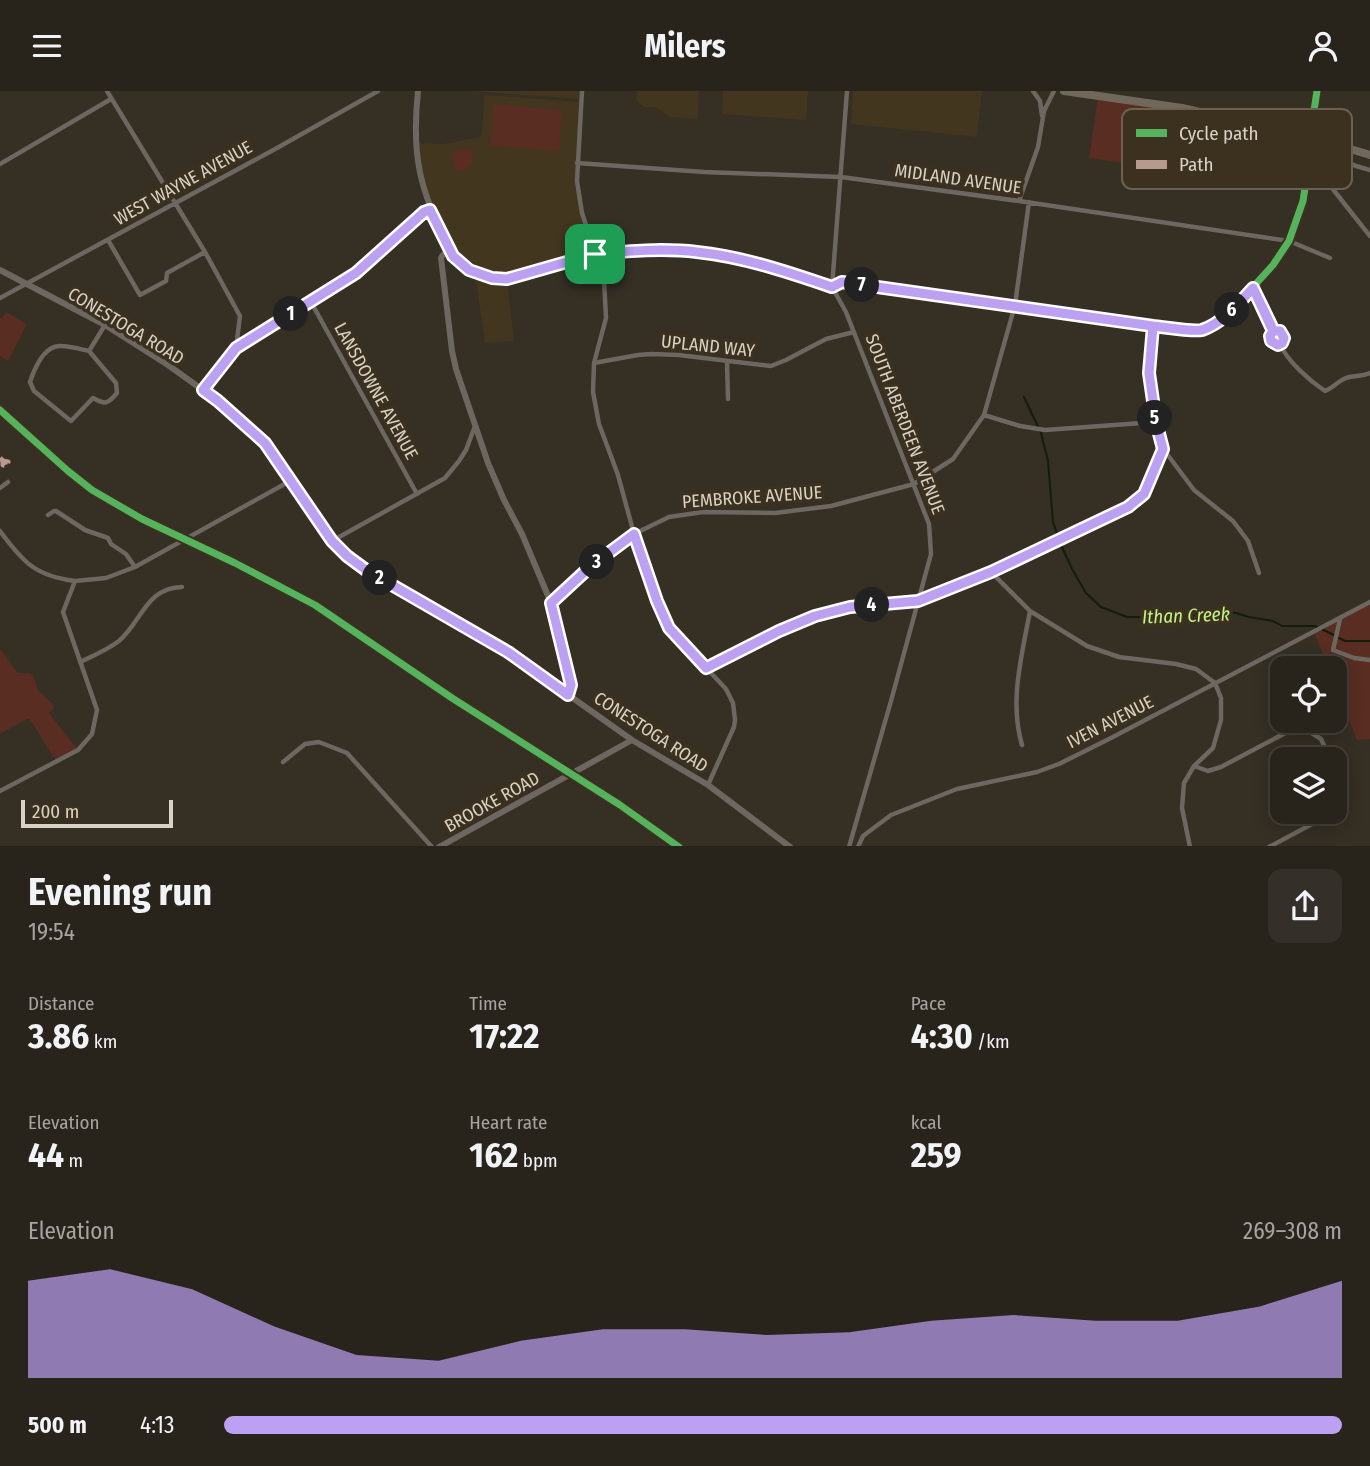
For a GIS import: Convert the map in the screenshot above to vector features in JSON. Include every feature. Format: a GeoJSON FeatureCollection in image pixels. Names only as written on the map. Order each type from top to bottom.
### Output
{"type":"FeatureCollection","features":[{"type":"Feature","properties":{"kind":"highway"},"geometry":{"type":"LineString","coordinates":[[1064,91],[1186,109]]}},
{"type":"Feature","properties":{"kind":"highway"},"geometry":{"type":"LineString","coordinates":[[1352,150],[1370,155]]}},
{"type":"Feature","properties":{"kind":"main road"},"geometry":{"type":"LineString","coordinates":[[418,91],[415,143],[419,176],[430,210],[449,249],[441,258],[456,369],[488,463],[551,603],[571,685],[568,695]]}},
{"type":"Feature","properties":{"kind":"main road","name":"CONESTOGA ROAD"},"geometry":{"type":"LineString","coordinates":[[0,270],[105,325],[218,401],[259,436],[332,541],[358,565],[508,652],[632,740],[708,785],[790,846]]}},
{"type":"Feature","properties":{"kind":"main road","name":"BROOKE ROAD"},"geometry":{"type":"LineString","coordinates":[[439,846],[632,740]]}},
{"type":"Feature","properties":{"kind":"street"},"geometry":{"type":"LineString","coordinates":[[107,91],[205,252],[240,316],[236,348]]}},
{"type":"Feature","properties":{"kind":"street","name":"WEST WAYNE AVENUE"},"geometry":{"type":"LineString","coordinates":[[0,298],[378,91]]}},
{"type":"Feature","properties":{"kind":"street"},"geometry":{"type":"LineString","coordinates":[[582,91],[577,181],[582,213],[604,280],[606,318],[594,363],[593,392],[599,424],[618,475],[634,534],[669,628],[726,689],[733,703],[735,720],[708,785]]}},
{"type":"Feature","properties":{"kind":"street"},"geometry":{"type":"LineString","coordinates":[[832,287],[847,91]]}},
{"type":"Feature","properties":{"kind":"street"},"geometry":{"type":"LineString","coordinates":[[1033,91],[1040,101],[1042,121]]}},
{"type":"Feature","properties":{"kind":"street"},"geometry":{"type":"LineString","coordinates":[[1018,201],[1038,148],[1047,103],[1054,91]]}},
{"type":"Feature","properties":{"kind":"street"},"geometry":{"type":"LineString","coordinates":[[1314,109],[1317,91]]}},
{"type":"Feature","properties":{"kind":"street"},"geometry":{"type":"LineString","coordinates":[[0,164],[111,100]]}},
{"type":"Feature","properties":{"kind":"street","name":"MIDLAND AVENUE"},"geometry":{"type":"LineString","coordinates":[[577,163],[704,172],[841,177],[1289,241],[1330,258]]}},
{"type":"Feature","properties":{"kind":"street"},"geometry":{"type":"LineString","coordinates":[[1352,164],[1370,170]]}},
{"type":"Feature","properties":{"kind":"street"},"geometry":{"type":"LineString","coordinates":[[449,249],[469,270],[492,278],[507,279],[595,254],[647,250],[696,252],[769,266],[832,287],[842,282],[1200,331],[1233,309],[1273,265],[1289,241],[1305,189]]}},
{"type":"Feature","properties":{"kind":"street"},"geometry":{"type":"LineString","coordinates":[[1333,189],[1370,236]]}},
{"type":"Feature","properties":{"kind":"street","name":"PEMBROKE AVENUE"},"geometry":{"type":"LineString","coordinates":[[551,603],[591,566],[634,534],[669,517],[703,512],[775,513],[831,506],[914,484],[953,459],[984,415],[1015,305],[1029,202]]}},
{"type":"Feature","properties":{"kind":"street"},"geometry":{"type":"LineString","coordinates":[[203,390],[236,348],[356,273],[424,212],[430,210]]}},
{"type":"Feature","properties":{"kind":"street"},"geometry":{"type":"LineString","coordinates":[[108,239],[140,295],[166,281],[167,273],[205,252]]}},
{"type":"Feature","properties":{"kind":"street","name":"SOUTH ABERDEEN AVENUE"},"geometry":{"type":"LineString","coordinates":[[832,287],[846,312],[929,524],[930,554],[849,846]]}},
{"type":"Feature","properties":{"kind":"street"},"geometry":{"type":"LineString","coordinates":[[1253,288],[1273,331],[1270,340],[1280,344]]}},
{"type":"Feature","properties":{"kind":"street","name":"LANSDOWNE AVENUE"},"geometry":{"type":"LineString","coordinates":[[311,302],[417,494]]}},
{"type":"Feature","properties":{"kind":"street"},"geometry":{"type":"LineString","coordinates":[[89,351],[105,325]]}},
{"type":"Feature","properties":{"kind":"street"},"geometry":{"type":"LineString","coordinates":[[1153,326],[1149,373],[1163,449],[1194,490],[1233,521],[1248,541],[1259,573]]}},
{"type":"Feature","properties":{"kind":"street"},"geometry":{"type":"LineString","coordinates":[[1273,331],[1283,334],[1284,340],[1280,344]]}},
{"type":"Feature","properties":{"kind":"street","name":"UPLAND WAY"},"geometry":{"type":"LineString","coordinates":[[594,363],[651,354],[771,366],[826,339],[854,332]]}},
{"type":"Feature","properties":{"kind":"street"},"geometry":{"type":"LineString","coordinates":[[1280,344],[1282,350],[1304,374],[1325,391],[1342,380],[1370,373]]}},
{"type":"Feature","properties":{"kind":"street"},"geometry":{"type":"LineString","coordinates":[[65,346],[89,351],[116,383],[117,393],[106,403],[93,398],[71,421],[34,391],[30,381],[36,367],[50,348],[65,346]]}},
{"type":"Feature","properties":{"kind":"street"},"geometry":{"type":"LineString","coordinates":[[727,362],[728,399]]}},
{"type":"Feature","properties":{"kind":"street"},"geometry":{"type":"LineString","coordinates":[[984,415],[1045,430],[1156,422]]}},
{"type":"Feature","properties":{"kind":"street"},"geometry":{"type":"LineString","coordinates":[[332,541],[444,478],[466,450],[475,426]]}},
{"type":"Feature","properties":{"kind":"street"},"geometry":{"type":"LineString","coordinates":[[706,668],[815,616],[850,607],[918,601],[1059,541],[1128,507],[1144,494],[1163,449]]}},
{"type":"Feature","properties":{"kind":"street"},"geometry":{"type":"LineString","coordinates":[[0,530],[17,554],[37,570],[57,579],[75,581],[113,577],[291,480]]}},
{"type":"Feature","properties":{"kind":"street"},"geometry":{"type":"LineString","coordinates":[[0,488],[8,482]]}},
{"type":"Feature","properties":{"kind":"street"},"geometry":{"type":"LineString","coordinates":[[48,515],[56,511],[85,530],[102,534],[126,554],[135,567]]}},
{"type":"Feature","properties":{"kind":"street"},"geometry":{"type":"LineString","coordinates":[[991,572],[1030,611],[1087,646],[1119,657],[1196,669],[1215,683],[1221,698],[1221,720],[1213,748],[1194,766],[1184,783],[1182,808],[1189,846]]}},
{"type":"Feature","properties":{"kind":"street"},"geometry":{"type":"LineString","coordinates":[[0,791],[78,750],[92,734],[97,710],[63,612],[75,581]]}},
{"type":"Feature","properties":{"kind":"street"},"geometry":{"type":"LineString","coordinates":[[80,662],[125,635],[149,602],[159,594],[169,587],[182,587]]}},
{"type":"Feature","properties":{"kind":"street","name":"IVEN AVENUE"},"geometry":{"type":"LineString","coordinates":[[858,846],[863,836],[891,815],[957,789],[1037,772],[1059,764],[1370,602]]}},
{"type":"Feature","properties":{"kind":"street"},"geometry":{"type":"LineString","coordinates":[[1022,745],[1017,726],[1018,681],[1030,611]]}},
{"type":"Feature","properties":{"kind":"street"},"geometry":{"type":"LineString","coordinates":[[1341,618],[1333,650],[1354,658],[1370,660]]}},
{"type":"Feature","properties":{"kind":"street"},"geometry":{"type":"LineString","coordinates":[[1194,766],[1208,771],[1221,767],[1291,730],[1307,730],[1321,739],[1325,747]]}},
{"type":"Feature","properties":{"kind":"street"},"geometry":{"type":"LineString","coordinates":[[283,762],[305,744],[320,742],[347,753],[432,846]]}},
{"type":"Feature","properties":{"kind":"street"},"geometry":{"type":"LineString","coordinates":[[1269,846],[1310,824]]}},
{"type":"Feature","properties":{"kind":"shaded area"},"geometry":{"type":"Polygon","coordinates":[[[471,91],[579,91],[579,99],[471,91]]]}},
{"type":"Feature","properties":{"kind":"shaded area"},"geometry":{"type":"Polygon","coordinates":[[[637,91],[699,91],[698,119],[670,117],[657,108],[644,107],[636,100],[637,91]]]}},
{"type":"Feature","properties":{"kind":"shaded area"},"geometry":{"type":"Polygon","coordinates":[[[723,91],[808,91],[806,120],[722,114],[723,91]]]}},
{"type":"Feature","properties":{"kind":"shaded area"},"geometry":{"type":"Polygon","coordinates":[[[853,91],[982,91],[977,137],[851,124],[853,91]]]}},
{"type":"Feature","properties":{"kind":"shaded area"},"geometry":{"type":"Polygon","coordinates":[[[484,95],[582,102],[577,163],[580,198],[595,254],[507,280],[514,341],[485,343],[475,273],[458,261],[432,216],[415,143],[444,144],[480,137],[484,95]]]}},
{"type":"Feature","properties":{"kind":"shaded area"},"geometry":{"type":"Polygon","coordinates":[[[1098,96],[1159,104],[1160,109],[1122,109],[1122,163],[1089,158],[1098,96]]]}},
{"type":"Feature","properties":{"kind":"shaded area"},"geometry":{"type":"Polygon","coordinates":[[[493,104],[562,110],[559,151],[490,146],[493,104]]]}},
{"type":"Feature","properties":{"kind":"shaded area"},"geometry":{"type":"Polygon","coordinates":[[[470,149],[474,157],[471,166],[464,171],[455,171],[451,151],[470,149]]]}},
{"type":"Feature","properties":{"kind":"shaded area"},"geometry":{"type":"Polygon","coordinates":[[[6,312],[27,324],[8,361],[0,356],[0,318],[6,312]]]}},
{"type":"Feature","properties":{"kind":"shaded area"},"geometry":{"type":"Polygon","coordinates":[[[1370,602],[1370,739],[1357,740],[1347,715],[1347,656],[1324,656],[1314,632],[1370,602]]]}},
{"type":"Feature","properties":{"kind":"shaded area"},"geometry":{"type":"Polygon","coordinates":[[[0,649],[18,673],[33,675],[38,690],[54,705],[49,713],[78,750],[57,762],[29,718],[0,734],[0,649]]]}},
{"type":"Feature","properties":{"kind":"waterway","name":"Ithan Creek"},"geometry":{"type":"LineString","coordinates":[[1024,397],[1041,433],[1048,461],[1053,522],[1061,545],[1086,593],[1101,607],[1127,617],[1236,613],[1273,621],[1282,626],[1315,626],[1334,635]]}},
{"type":"Feature","properties":{"kind":"waterway","name":"Ithan Creek"},"geometry":{"type":"LineString","coordinates":[[1339,638],[1345,641],[1370,641]]}},
{"type":"Feature","properties":{"kind":"marked path"},"geometry":{"type":"LineString","coordinates":[[0,458],[6,466],[8,462],[3,461]]}},
{"type":"Feature","properties":{"kind":"cycle path"},"geometry":{"type":"LineString","coordinates":[[1314,109],[1317,91]]}},
{"type":"Feature","properties":{"kind":"cycle path"},"geometry":{"type":"LineString","coordinates":[[449,249],[465,267],[494,278],[513,278],[599,253],[681,251],[731,258],[832,287],[843,282],[1200,331],[1233,309],[1273,265],[1289,241],[1305,189]]}},
{"type":"Feature","properties":{"kind":"cycle path"},"geometry":{"type":"LineString","coordinates":[[0,410],[92,490],[142,519],[315,605],[452,698],[620,805],[678,846]]}},
{"type":"Feature","properties":{"kind":"route"},"geometry":{"type":"LineString","coordinates":[[595,254],[530,274],[507,279],[492,278],[469,270],[458,261],[449,249],[430,210],[424,212],[356,273],[236,348],[203,390],[265,443],[332,541],[347,556],[366,570],[508,652],[568,695],[571,685],[551,603],[591,566],[634,534],[669,628],[706,668],[815,616],[850,607],[918,601],[991,572],[1128,507],[1144,494],[1163,449],[1149,373],[1153,326],[1200,331],[1233,309],[1253,288],[1273,331],[1280,331],[1284,340],[1278,345],[1271,341],[1273,331],[1271,325],[1253,288],[1233,309],[1216,322],[1200,331],[842,282],[832,287],[769,266],[696,252],[647,250],[595,254]]}}]}
